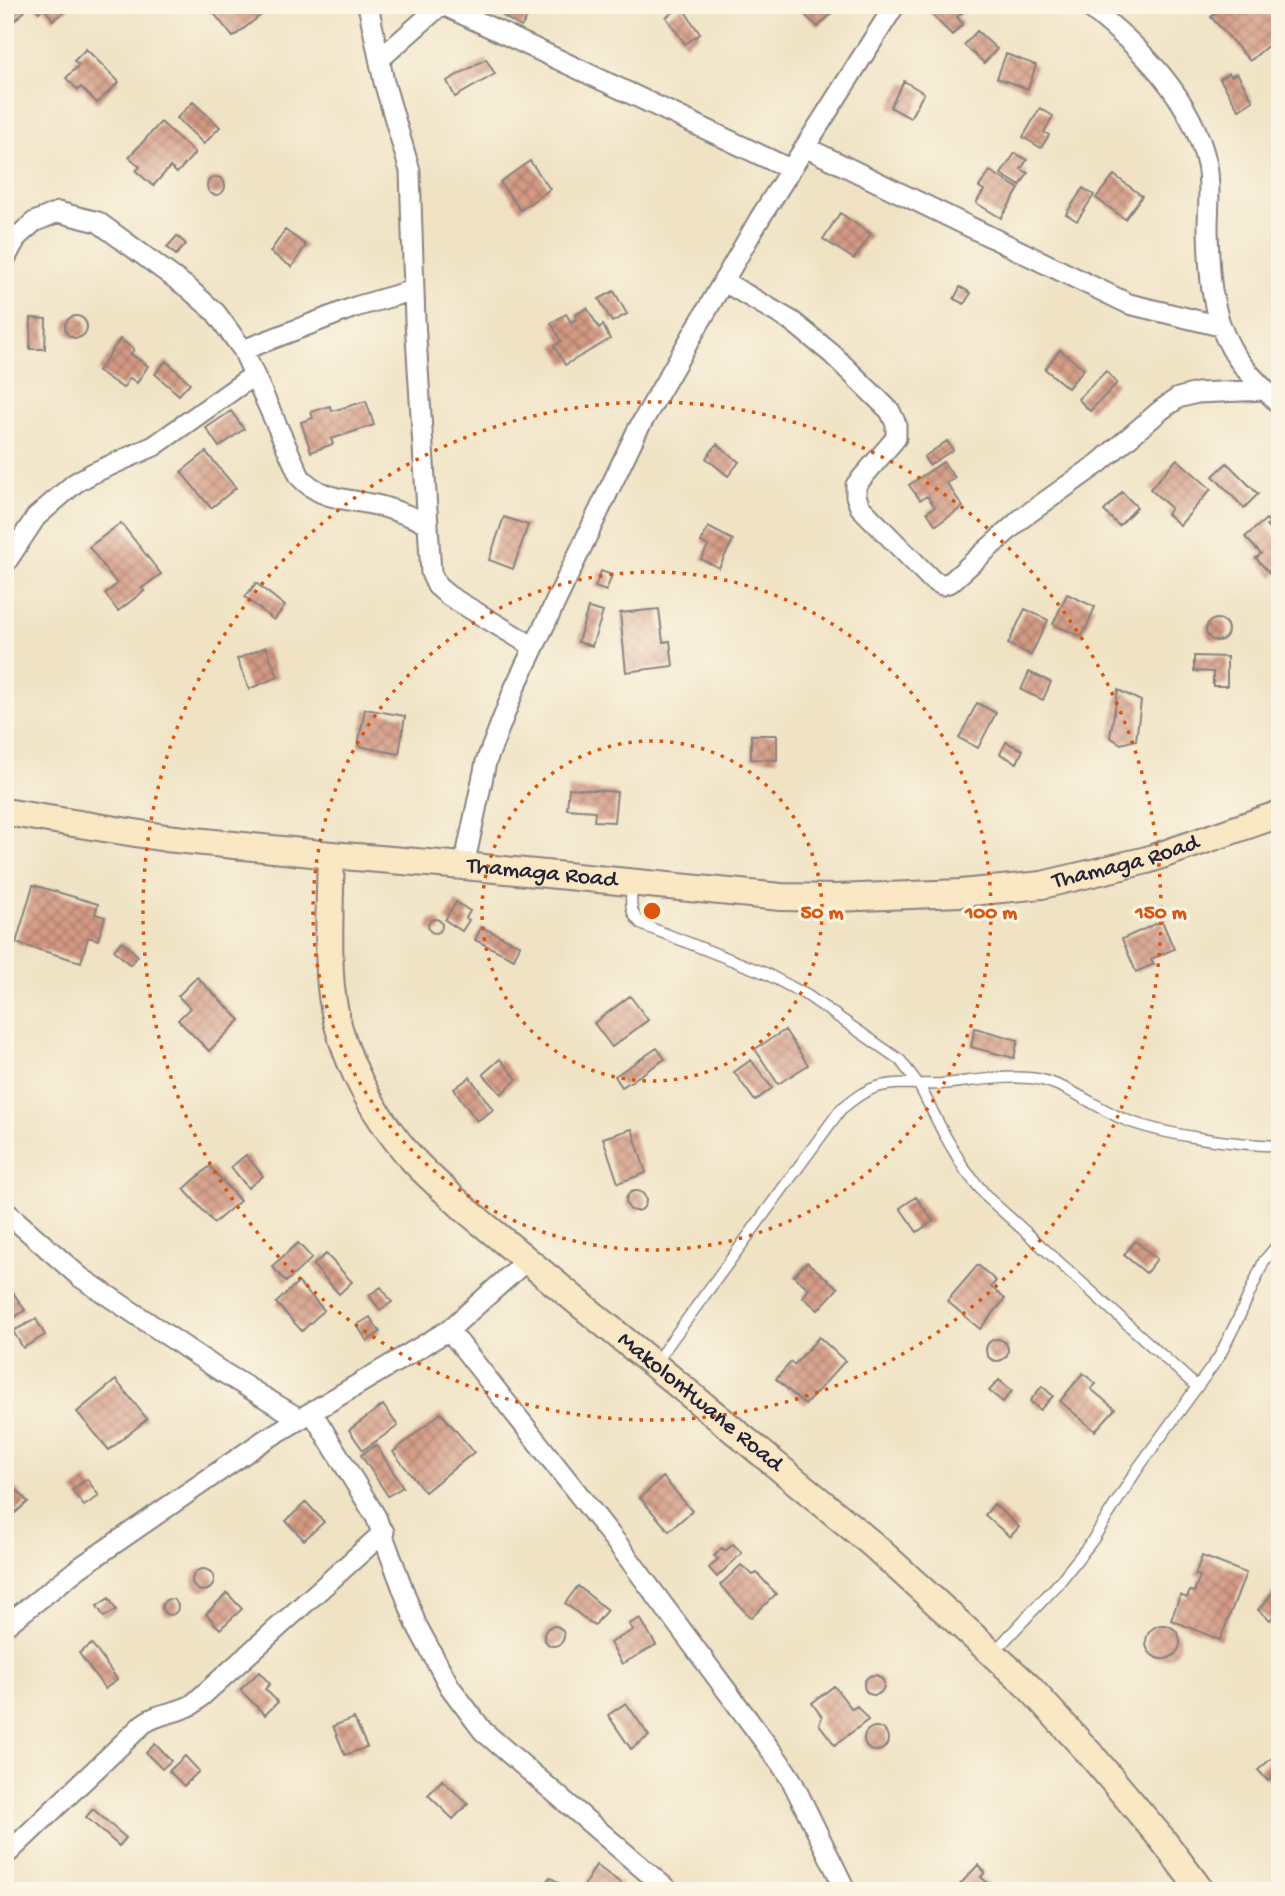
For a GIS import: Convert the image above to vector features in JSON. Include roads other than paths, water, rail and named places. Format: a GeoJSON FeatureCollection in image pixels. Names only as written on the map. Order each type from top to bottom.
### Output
{"type":"FeatureCollection","features":[{"type":"Feature","properties":{"kind":"main road","name":"Thamaga Road"},"geometry":{"type":"LineString","coordinates":[[5,812],[166,838],[781,897],[836,898],[961,893],[1042,885],[1147,860],[1280,814]]}},
{"type":"Feature","properties":{"kind":"main road","name":"Makolontwane Road"},"geometry":{"type":"LineString","coordinates":[[331,855],[330,976],[340,1030],[360,1083],[385,1125],[415,1162],[466,1210],[872,1544],[1029,1687],[1162,1839],[1201,1891]]}},
{"type":"Feature","properties":{"kind":"street"},"geometry":{"type":"LineString","coordinates":[[368,5],[384,82],[410,171],[414,290],[431,573],[437,586],[449,596],[534,647]]}},
{"type":"Feature","properties":{"kind":"street"},"geometry":{"type":"LineString","coordinates":[[380,59],[442,5],[790,169]]}},
{"type":"Feature","properties":{"kind":"street"},"geometry":{"type":"LineString","coordinates":[[464,866],[486,762],[534,647],[638,431],[790,169],[895,5]]}},
{"type":"Feature","properties":{"kind":"street"},"geometry":{"type":"LineString","coordinates":[[1087,5],[1118,29],[1162,74],[1190,115],[1207,166],[1210,280],[1220,326],[1231,349],[1280,405]]}},
{"type":"Feature","properties":{"kind":"street"},"geometry":{"type":"LineString","coordinates":[[805,147],[1129,304],[1220,326]]}},
{"type":"Feature","properties":{"kind":"street"},"geometry":{"type":"LineString","coordinates":[[5,258],[17,237],[34,222],[58,212],[98,222],[188,288],[216,313],[243,350],[300,477],[311,489],[324,496],[394,510],[428,523]]}},
{"type":"Feature","properties":{"kind":"street"},"geometry":{"type":"LineString","coordinates":[[723,281],[793,322],[832,354],[890,411],[896,424],[896,438],[856,485],[856,496],[860,507],[932,580],[942,585],[951,582],[1022,518],[1099,463],[1178,398],[1197,393],[1265,390]]}},
{"type":"Feature","properties":{"kind":"street"},"geometry":{"type":"LineString","coordinates":[[243,350],[355,307],[414,290]]}},
{"type":"Feature","properties":{"kind":"street"},"geometry":{"type":"LineString","coordinates":[[5,564],[36,517],[75,483],[154,446],[254,375]]}},
{"type":"Feature","properties":{"kind":"street"},"geometry":{"type":"LineString","coordinates":[[5,1211],[80,1277],[219,1370],[306,1415],[384,1532],[416,1624],[450,1687],[483,1731],[669,1891]]}},
{"type":"Feature","properties":{"kind":"street"},"geometry":{"type":"LineString","coordinates":[[5,1626],[79,1567],[263,1441],[449,1330],[527,1260]]}},
{"type":"Feature","properties":{"kind":"street"},"geometry":{"type":"LineString","coordinates":[[449,1330],[620,1547],[781,1764],[846,1891]]}},
{"type":"Feature","properties":{"kind":"street"},"geometry":{"type":"LineString","coordinates":[[5,1856],[143,1724],[153,1717],[181,1711],[193,1704],[384,1532]]}},
{"type":"Feature","properties":{"kind":"lane"},"geometry":{"type":"LineString","coordinates":[[633,882],[631,909],[634,918],[643,925],[765,973],[808,996],[900,1060],[919,1085],[965,1170],[988,1198],[1197,1387]]}},
{"type":"Feature","properties":{"kind":"lane"},"geometry":{"type":"LineString","coordinates":[[653,1365],[841,1109],[875,1088],[892,1084],[919,1085],[1028,1077],[1043,1080],[1141,1125],[1237,1144],[1280,1146]]}},
{"type":"Feature","properties":{"kind":"lane"},"geometry":{"type":"LineString","coordinates":[[992,1654],[1058,1584],[1092,1541],[1138,1468],[1219,1357],[1264,1261],[1280,1242]]}}]}
